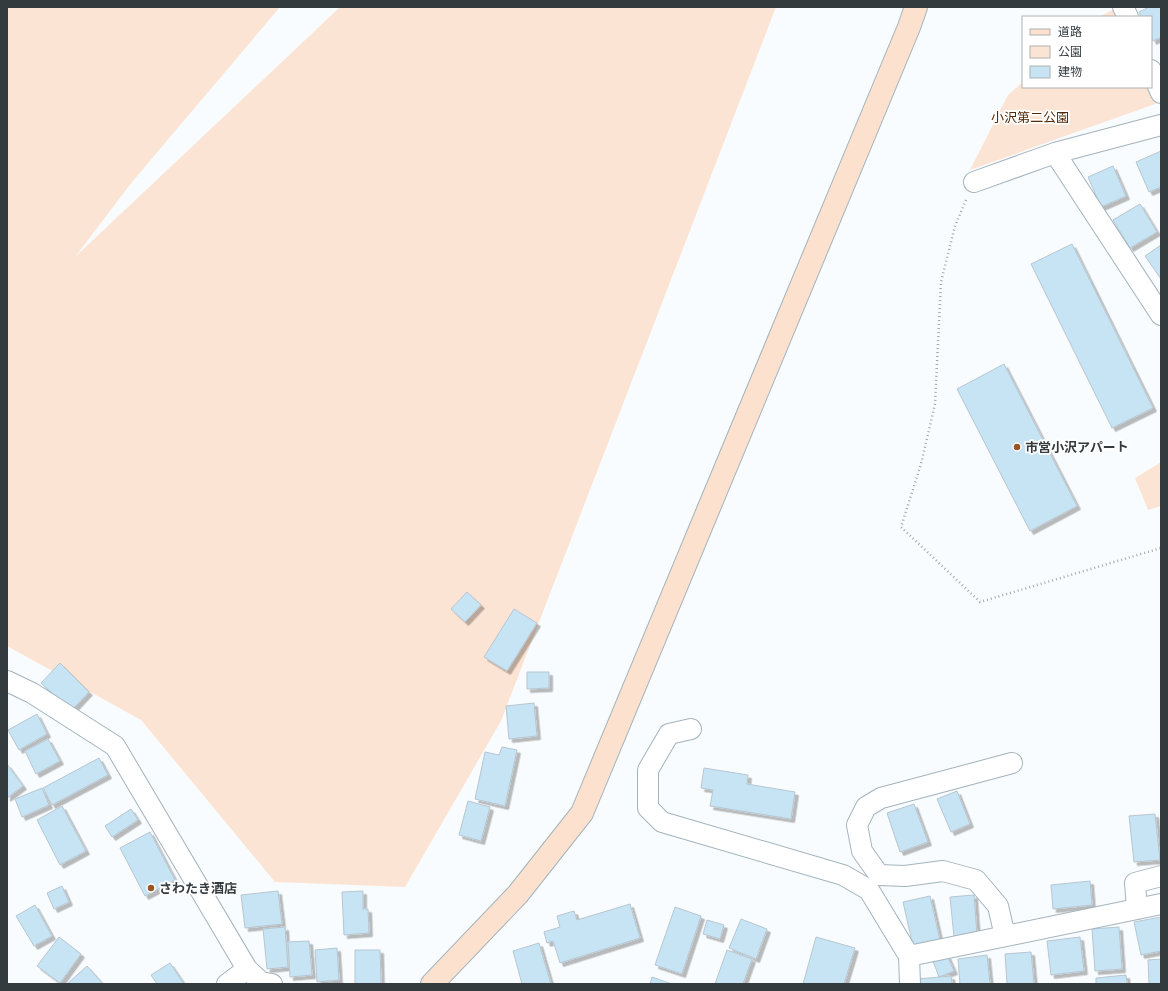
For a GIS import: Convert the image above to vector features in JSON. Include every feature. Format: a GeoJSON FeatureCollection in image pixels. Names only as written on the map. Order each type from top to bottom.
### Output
{"type":"FeatureCollection","features":[{"type":"Feature","properties":{"kind":"street"},"geometry":{"type":"LineString","coordinates":[[432,984],[518,894],[582,813],[910,27],[916,7]]}},
{"type":"Feature","properties":{"kind":"street"},"geometry":{"type":"LineString","coordinates":[[1123,7],[1128,16]]}},
{"type":"Feature","properties":{"kind":"street"},"geometry":{"type":"LineString","coordinates":[[1152,72],[1161,93]]}},
{"type":"Feature","properties":{"kind":"street"},"geometry":{"type":"LineString","coordinates":[[974,182],[1055,153],[1161,125]]}},
{"type":"Feature","properties":{"kind":"street"},"geometry":{"type":"LineString","coordinates":[[1055,153],[1161,315]]}},
{"type":"Feature","properties":{"kind":"street"},"geometry":{"type":"LineString","coordinates":[[9,685],[32,693],[115,746],[247,969],[261,982],[272,984]]}},
{"type":"Feature","properties":{"kind":"street"},"geometry":{"type":"LineString","coordinates":[[691,729],[669,734],[648,770],[648,808],[662,822],[842,876],[869,890],[909,956],[910,984]]}},
{"type":"Feature","properties":{"kind":"street"},"geometry":{"type":"LineString","coordinates":[[1005,936],[998,906],[976,880],[943,871],[905,876],[879,875],[862,851],[857,824],[866,807],[881,798],[1012,763]]}},
{"type":"Feature","properties":{"kind":"street"},"geometry":{"type":"LineString","coordinates":[[1137,909],[1135,883],[1161,876]]}},
{"type":"Feature","properties":{"kind":"street"},"geometry":{"type":"LineString","coordinates":[[909,956],[1161,904]]}},
{"type":"Feature","properties":{"kind":"street"},"geometry":{"type":"LineString","coordinates":[[227,984],[247,969]]}},
{"type":"Feature","properties":{"kind":"path"},"geometry":{"type":"LineString","coordinates":[[974,182],[955,226],[941,282],[935,404],[921,464],[901,527],[980,602],[1161,548]]}},
{"type":"Feature","properties":{"kind":"green space"},"geometry":{"type":"Polygon","coordinates":[[[7,7],[280,7],[132,182],[75,257],[340,7],[776,7],[501,721],[405,887],[275,882],[141,720],[7,646],[7,7]]]}},
{"type":"Feature","properties":{"kind":"green space"},"geometry":{"type":"Polygon","coordinates":[[[1116,8],[1120,16],[1101,16],[1116,8]]]}},
{"type":"Feature","properties":{"kind":"green space","name":"小沢第二公園"},"geometry":{"type":"Polygon","coordinates":[[[1022,83],[1022,88],[1152,88],[1158,93],[1158,103],[970,170],[1008,95],[1022,83]]]}},
{"type":"Feature","properties":{"kind":"green space"},"geometry":{"type":"Polygon","coordinates":[[[1161,462],[1161,506],[1148,510],[1135,478],[1161,462]]]}},
{"type":"Feature","properties":{"kind":"building"},"geometry":{"type":"Polygon","coordinates":[[[1149,7],[1161,7],[1161,37],[1153,41],[1152,16],[1141,16],[1139,12],[1149,7]]]}},
{"type":"Feature","properties":{"kind":"building"},"geometry":{"type":"Polygon","coordinates":[[[1161,151],[1161,187],[1149,192],[1136,162],[1161,151]]]}},
{"type":"Feature","properties":{"kind":"building"},"geometry":{"type":"Polygon","coordinates":[[[1113,166],[1126,196],[1101,207],[1088,177],[1113,166]]]}},
{"type":"Feature","properties":{"kind":"building"},"geometry":{"type":"Polygon","coordinates":[[[1140,204],[1157,232],[1130,248],[1113,220],[1140,204]]]}},
{"type":"Feature","properties":{"kind":"building","name":"市営小沢アパート"},"geometry":{"type":"Polygon","coordinates":[[[1072,244],[1153,408],[1112,428],[1031,264],[1072,244]]]}},
{"type":"Feature","properties":{"kind":"building"},"geometry":{"type":"Polygon","coordinates":[[[1161,245],[1161,279],[1145,256],[1161,245]]]}},
{"type":"Feature","properties":{"kind":"building","name":"市営小沢アパート"},"geometry":{"type":"Polygon","coordinates":[[[1004,364],[1077,506],[1030,531],[957,389],[1004,364]]]}},
{"type":"Feature","properties":{"kind":"building"},"geometry":{"type":"Polygon","coordinates":[[[467,592],[481,605],[465,622],[451,609],[467,592]]]}},
{"type":"Feature","properties":{"kind":"building"},"geometry":{"type":"Polygon","coordinates":[[[514,609],[537,623],[507,671],[484,657],[514,609]]]}},
{"type":"Feature","properties":{"kind":"building"},"geometry":{"type":"Polygon","coordinates":[[[60,663],[89,692],[71,711],[41,683],[60,663]]]}},
{"type":"Feature","properties":{"kind":"building"},"geometry":{"type":"Polygon","coordinates":[[[527,672],[549,672],[549,688],[527,689],[527,672]]]}},
{"type":"Feature","properties":{"kind":"building"},"geometry":{"type":"Polygon","coordinates":[[[534,703],[537,736],[509,739],[506,706],[534,703]]]}},
{"type":"Feature","properties":{"kind":"building"},"geometry":{"type":"Polygon","coordinates":[[[37,714],[47,734],[19,750],[8,730],[37,714]]]}},
{"type":"Feature","properties":{"kind":"building"},"geometry":{"type":"Polygon","coordinates":[[[48,739],[60,761],[36,774],[25,751],[48,739]]]}},
{"type":"Feature","properties":{"kind":"building"},"geometry":{"type":"Polygon","coordinates":[[[502,747],[517,750],[505,806],[475,799],[485,752],[499,755],[502,747]]]}},
{"type":"Feature","properties":{"kind":"building"},"geometry":{"type":"Polygon","coordinates":[[[99,758],[108,775],[52,805],[43,788],[99,758]]]}},
{"type":"Feature","properties":{"kind":"building"},"geometry":{"type":"Polygon","coordinates":[[[7,764],[23,786],[7,798],[7,764]]]}},
{"type":"Feature","properties":{"kind":"building"},"geometry":{"type":"Polygon","coordinates":[[[704,768],[748,775],[747,784],[795,792],[791,819],[710,806],[713,790],[701,788],[704,768]]]}},
{"type":"Feature","properties":{"kind":"building"},"geometry":{"type":"Polygon","coordinates":[[[42,788],[49,805],[22,817],[15,799],[42,788]]]}},
{"type":"Feature","properties":{"kind":"building"},"geometry":{"type":"Polygon","coordinates":[[[957,791],[970,824],[951,832],[937,799],[957,791]]]}},
{"type":"Feature","properties":{"kind":"building"},"geometry":{"type":"Polygon","coordinates":[[[468,801],[490,807],[481,841],[459,835],[468,801]]]}},
{"type":"Feature","properties":{"kind":"building"},"geometry":{"type":"Polygon","coordinates":[[[914,804],[928,842],[900,852],[887,813],[914,804]]]}},
{"type":"Feature","properties":{"kind":"building"},"geometry":{"type":"Polygon","coordinates":[[[62,806],[86,851],[60,865],[37,820],[62,806]]]}},
{"type":"Feature","properties":{"kind":"building"},"geometry":{"type":"Polygon","coordinates":[[[131,809],[138,820],[112,837],[105,826],[131,809]]]}},
{"type":"Feature","properties":{"kind":"building"},"geometry":{"type":"Polygon","coordinates":[[[1155,814],[1160,860],[1134,862],[1129,816],[1155,814]]]}},
{"type":"Feature","properties":{"kind":"building"},"geometry":{"type":"Polygon","coordinates":[[[150,832],[175,880],[145,896],[120,848],[150,832]]]}},
{"type":"Feature","properties":{"kind":"building"},"geometry":{"type":"Polygon","coordinates":[[[1090,881],[1092,905],[1053,909],[1051,885],[1090,881]]]}},
{"type":"Feature","properties":{"kind":"building"},"geometry":{"type":"Polygon","coordinates":[[[62,886],[69,902],[54,909],[47,893],[62,886]]]}},
{"type":"Feature","properties":{"kind":"building"},"geometry":{"type":"Polygon","coordinates":[[[278,891],[282,924],[245,928],[241,895],[278,891]]]}},
{"type":"Feature","properties":{"kind":"building"},"geometry":{"type":"Polygon","coordinates":[[[363,891],[363,909],[368,909],[369,933],[344,935],[342,892],[363,891]]]}},
{"type":"Feature","properties":{"kind":"building"},"geometry":{"type":"Polygon","coordinates":[[[974,895],[977,935],[954,937],[950,897],[974,895]]]}},
{"type":"Feature","properties":{"kind":"building"},"geometry":{"type":"Polygon","coordinates":[[[930,896],[940,940],[913,946],[903,902],[930,896]]]}},
{"type":"Feature","properties":{"kind":"building"},"geometry":{"type":"Polygon","coordinates":[[[630,904],[640,938],[560,963],[553,941],[547,943],[544,932],[560,927],[557,916],[574,911],[577,920],[630,904]]]}},
{"type":"Feature","properties":{"kind":"building"},"geometry":{"type":"Polygon","coordinates":[[[35,905],[52,936],[34,946],[16,916],[35,905]]]}},
{"type":"Feature","properties":{"kind":"building"},"geometry":{"type":"Polygon","coordinates":[[[675,907],[701,916],[682,974],[655,965],[675,907]]]}},
{"type":"Feature","properties":{"kind":"building"},"geometry":{"type":"Polygon","coordinates":[[[1161,917],[1161,951],[1141,955],[1134,922],[1161,917]]]}},
{"type":"Feature","properties":{"kind":"building"},"geometry":{"type":"Polygon","coordinates":[[[741,919],[767,929],[756,959],[729,948],[741,919]]]}},
{"type":"Feature","properties":{"kind":"building"},"geometry":{"type":"Polygon","coordinates":[[[707,920],[724,925],[720,939],[703,934],[707,920]]]}},
{"type":"Feature","properties":{"kind":"building"},"geometry":{"type":"Polygon","coordinates":[[[285,927],[288,967],[267,969],[263,929],[285,927]]]}},
{"type":"Feature","properties":{"kind":"building"},"geometry":{"type":"Polygon","coordinates":[[[1119,927],[1122,969],[1095,971],[1092,929],[1119,927]]]}},
{"type":"Feature","properties":{"kind":"building"},"geometry":{"type":"Polygon","coordinates":[[[59,937],[81,954],[60,983],[37,966],[59,937]]]}},
{"type":"Feature","properties":{"kind":"building"},"geometry":{"type":"Polygon","coordinates":[[[816,937],[855,948],[844,984],[803,984],[816,937]]]}},
{"type":"Feature","properties":{"kind":"building"},"geometry":{"type":"Polygon","coordinates":[[[1080,937],[1084,971],[1051,975],[1047,941],[1080,937]]]}},
{"type":"Feature","properties":{"kind":"building"},"geometry":{"type":"Polygon","coordinates":[[[309,941],[312,975],[290,977],[288,942],[309,941]]]}},
{"type":"Feature","properties":{"kind":"building"},"geometry":{"type":"Polygon","coordinates":[[[539,943],[551,984],[522,984],[513,951],[539,943]]]}},
{"type":"Feature","properties":{"kind":"building"},"geometry":{"type":"Polygon","coordinates":[[[337,948],[339,980],[317,982],[315,950],[337,948]]]}},
{"type":"Feature","properties":{"kind":"building"},"geometry":{"type":"Polygon","coordinates":[[[355,950],[380,950],[381,984],[355,984],[355,950]]]}},
{"type":"Feature","properties":{"kind":"building"},"geometry":{"type":"Polygon","coordinates":[[[727,950],[752,959],[743,984],[715,984],[727,950]]]}},
{"type":"Feature","properties":{"kind":"building"},"geometry":{"type":"Polygon","coordinates":[[[1031,952],[1034,984],[1007,984],[1005,954],[1031,952]]]}},
{"type":"Feature","properties":{"kind":"building"},"geometry":{"type":"Polygon","coordinates":[[[947,955],[954,971],[939,977],[933,961],[947,955]]]}},
{"type":"Feature","properties":{"kind":"building"},"geometry":{"type":"Polygon","coordinates":[[[987,955],[990,984],[960,984],[958,959],[987,955]]]}},
{"type":"Feature","properties":{"kind":"building"},"geometry":{"type":"Polygon","coordinates":[[[1161,959],[1161,984],[1149,984],[1148,960],[1161,959]]]}},
{"type":"Feature","properties":{"kind":"building"},"geometry":{"type":"Polygon","coordinates":[[[170,963],[184,984],[157,984],[151,975],[170,963]]]}},
{"type":"Feature","properties":{"kind":"building"},"geometry":{"type":"Polygon","coordinates":[[[87,966],[103,984],[67,984],[87,966]]]}},
{"type":"Feature","properties":{"kind":"building"},"geometry":{"type":"Polygon","coordinates":[[[1126,975],[1127,984],[1096,984],[1096,978],[1126,975]]]}},
{"type":"Feature","properties":{"kind":"building"},"geometry":{"type":"Polygon","coordinates":[[[951,976],[952,984],[918,984],[917,979],[951,976]]]}},
{"type":"Feature","properties":{"kind":"building"},"geometry":{"type":"Polygon","coordinates":[[[652,977],[672,984],[650,984],[652,977]]]}},
{"type":"Feature","properties":{"kind":"place","name":"市営小沢アパート"},"geometry":{"type":"Point","coordinates":[1017,447]}},
{"type":"Feature","properties":{"kind":"place","name":"さわたき酒店"},"geometry":{"type":"Point","coordinates":[151,888]}}]}
